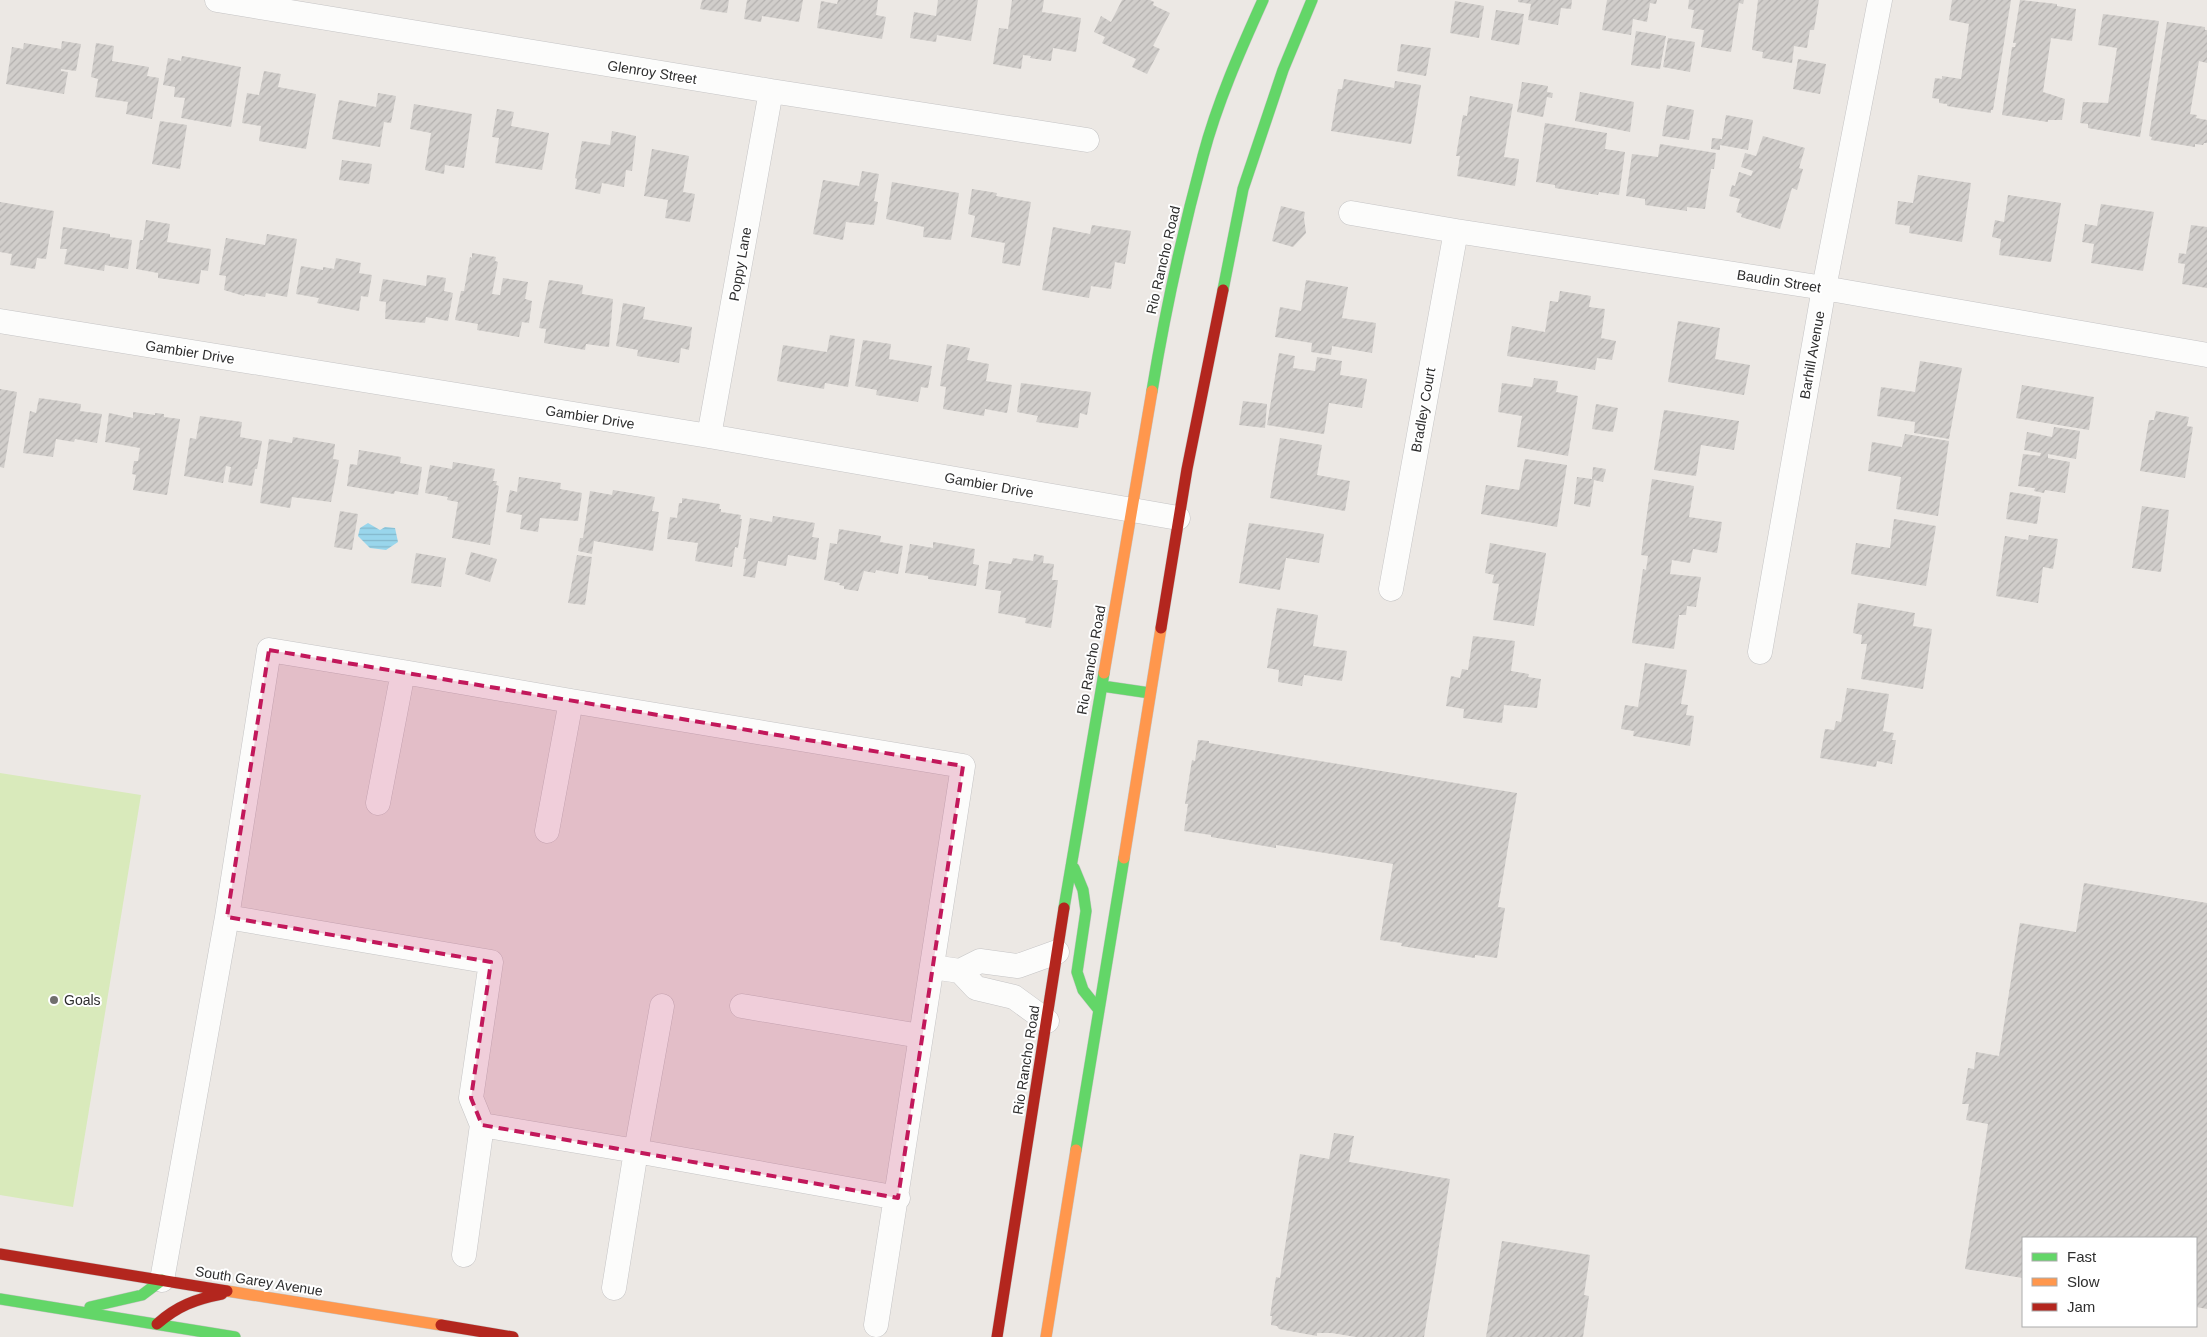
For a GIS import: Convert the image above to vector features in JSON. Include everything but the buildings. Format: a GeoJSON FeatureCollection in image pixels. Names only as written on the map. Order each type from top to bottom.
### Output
{"type":"FeatureCollection","features":[{"type":"Feature","properties":{"kind":"main road","name":"Rio Rancho Road"},"geometry":{"type":"LineString","coordinates":[[997,1337],[1057,952],[1165,313],[1203,155],[1236,60],[1263,0]]}},
{"type":"Feature","properties":{"kind":"main road"},"geometry":{"type":"LineString","coordinates":[[1046,1337],[1178,518],[1243,189],[1283,70],[1312,0]]}},
{"type":"Feature","properties":{"kind":"main road"},"geometry":{"type":"LineString","coordinates":[[1102,686],[1150,693]]}},
{"type":"Feature","properties":{"kind":"main road"},"geometry":{"type":"LineString","coordinates":[[1072,864],[1083,890],[1086,911],[1077,972],[1083,990],[1099,1010]]}},
{"type":"Feature","properties":{"kind":"main road","name":"South Garey Avenue"},"geometry":{"type":"LineString","coordinates":[[0,1254],[513,1337]]}},
{"type":"Feature","properties":{"kind":"main road"},"geometry":{"type":"LineString","coordinates":[[73,1310],[142,1295],[162,1280]]}},
{"type":"Feature","properties":{"kind":"main road"},"geometry":{"type":"LineString","coordinates":[[157,1324],[173,1309],[193,1299],[235,1292]]}},
{"type":"Feature","properties":{"kind":"main road"},"geometry":{"type":"LineString","coordinates":[[0,1299],[235,1337]]}},
{"type":"Feature","properties":{"kind":"street","name":"Glenroy Street"},"geometry":{"type":"LineString","coordinates":[[217,0],[771,92],[1087,140]]}},
{"type":"Feature","properties":{"kind":"street","name":"Barhill Avenue"},"geometry":{"type":"LineString","coordinates":[[1760,652],[1824,288],[1880,0]]}},
{"type":"Feature","properties":{"kind":"street","name":"Poppy Lane"},"geometry":{"type":"LineString","coordinates":[[709,436],[771,92]]}},
{"type":"Feature","properties":{"kind":"street","name":"Baudin Street"},"geometry":{"type":"LineString","coordinates":[[1351,213],[1824,288],[2207,355]]}},
{"type":"Feature","properties":{"kind":"street","name":"Bradley Court"},"geometry":{"type":"LineString","coordinates":[[1391,589],[1456,231]]}},
{"type":"Feature","properties":{"kind":"street","name":"Gambier Drive"},"geometry":{"type":"LineString","coordinates":[[0,321],[709,436],[1178,518]]}},
{"type":"Feature","properties":{"kind":"street"},"geometry":{"type":"LineString","coordinates":[[162,1280],[227,917],[268,650],[962,766],[920,1036],[898,1198],[876,1325]]}},
{"type":"Feature","properties":{"kind":"street"},"geometry":{"type":"LineString","coordinates":[[378,803],[402,672]]}},
{"type":"Feature","properties":{"kind":"street"},"geometry":{"type":"LineString","coordinates":[[547,831],[571,701]]}},
{"type":"Feature","properties":{"kind":"street"},"geometry":{"type":"LineString","coordinates":[[227,917],[491,962],[471,1098],[482,1125],[464,1255]]}},
{"type":"Feature","properties":{"kind":"street"},"geometry":{"type":"LineString","coordinates":[[932,967],[960,971],[980,961],[1018,966],[1057,952]]}},
{"type":"Feature","properties":{"kind":"street"},"geometry":{"type":"LineString","coordinates":[[960,971],[976,988],[1014,998],[1047,1021]]}},
{"type":"Feature","properties":{"kind":"street"},"geometry":{"type":"LineString","coordinates":[[614,1288],[662,1006]]}},
{"type":"Feature","properties":{"kind":"street"},"geometry":{"type":"LineString","coordinates":[[742,1006],[920,1036]]}},
{"type":"Feature","properties":{"kind":"street"},"geometry":{"type":"LineString","coordinates":[[482,1125],[898,1198]]}},
{"type":"Feature","properties":{"kind":"highlighted area"},"geometry":{"type":"Polygon","coordinates":[[[269,650],[963,766],[898,1198],[482,1125],[471,1098],[491,962],[227,917],[269,650]]]}},
{"type":"Feature","properties":{"kind":"green space","name":"Goals"},"geometry":{"type":"Polygon","coordinates":[[[0,773],[141,795],[73,1207],[0,1195],[0,773]]]}},
{"type":"Feature","properties":{"kind":"water"},"geometry":{"type":"Polygon","coordinates":[[[368,523],[380,530],[385,527],[395,528],[398,542],[386,550],[370,548],[358,536],[360,528],[368,523]]]}},
{"type":"Feature","properties":{"kind":"traffic: fast"},"geometry":{"type":"LineString","coordinates":[[1152,391],[1174,273],[1203,156],[1222,97],[1263,0]]}},
{"type":"Feature","properties":{"kind":"traffic: fast"},"geometry":{"type":"LineString","coordinates":[[1223,290],[1243,189],[1283,70],[1312,0]]}},
{"type":"Feature","properties":{"kind":"traffic: fast"},"geometry":{"type":"LineString","coordinates":[[1064,908],[1104,673]]}},
{"type":"Feature","properties":{"kind":"traffic: fast"},"geometry":{"type":"LineString","coordinates":[[1102,686],[1150,693]]}},
{"type":"Feature","properties":{"kind":"traffic: fast"},"geometry":{"type":"LineString","coordinates":[[1076,1150],[1124,858]]}},
{"type":"Feature","properties":{"kind":"traffic: fast"},"geometry":{"type":"LineString","coordinates":[[1074,868],[1083,890],[1086,911],[1077,972],[1083,990],[1099,1010]]}},
{"type":"Feature","properties":{"kind":"traffic: fast"},"geometry":{"type":"LineString","coordinates":[[90,1307],[142,1295],[162,1280]]}},
{"type":"Feature","properties":{"kind":"traffic: fast"},"geometry":{"type":"LineString","coordinates":[[0,1299],[235,1337]]}},
{"type":"Feature","properties":{"kind":"traffic: slow"},"geometry":{"type":"LineString","coordinates":[[1104,673],[1152,391]]}},
{"type":"Feature","properties":{"kind":"traffic: slow"},"geometry":{"type":"LineString","coordinates":[[1124,858],[1161,628]]}},
{"type":"Feature","properties":{"kind":"traffic: slow"},"geometry":{"type":"LineString","coordinates":[[1046,1337],[1076,1150]]}},
{"type":"Feature","properties":{"kind":"traffic: slow"},"geometry":{"type":"LineString","coordinates":[[227,1291],[441,1325]]}},
{"type":"Feature","properties":{"kind":"traffic: jam"},"geometry":{"type":"LineString","coordinates":[[1161,628],[1187,469],[1223,290]]}},
{"type":"Feature","properties":{"kind":"traffic: jam"},"geometry":{"type":"LineString","coordinates":[[997,1337],[1064,908]]}},
{"type":"Feature","properties":{"kind":"traffic: jam"},"geometry":{"type":"LineString","coordinates":[[0,1254],[227,1291]]}},
{"type":"Feature","properties":{"kind":"traffic: jam"},"geometry":{"type":"LineString","coordinates":[[157,1324],[172,1312],[187,1304],[222,1294]]}},
{"type":"Feature","properties":{"kind":"traffic: jam"},"geometry":{"type":"LineString","coordinates":[[441,1325],[513,1337]]}},
{"type":"Feature","properties":{"kind":"place","name":"Goals"},"geometry":{"type":"Point","coordinates":[54,1000]}}]}
